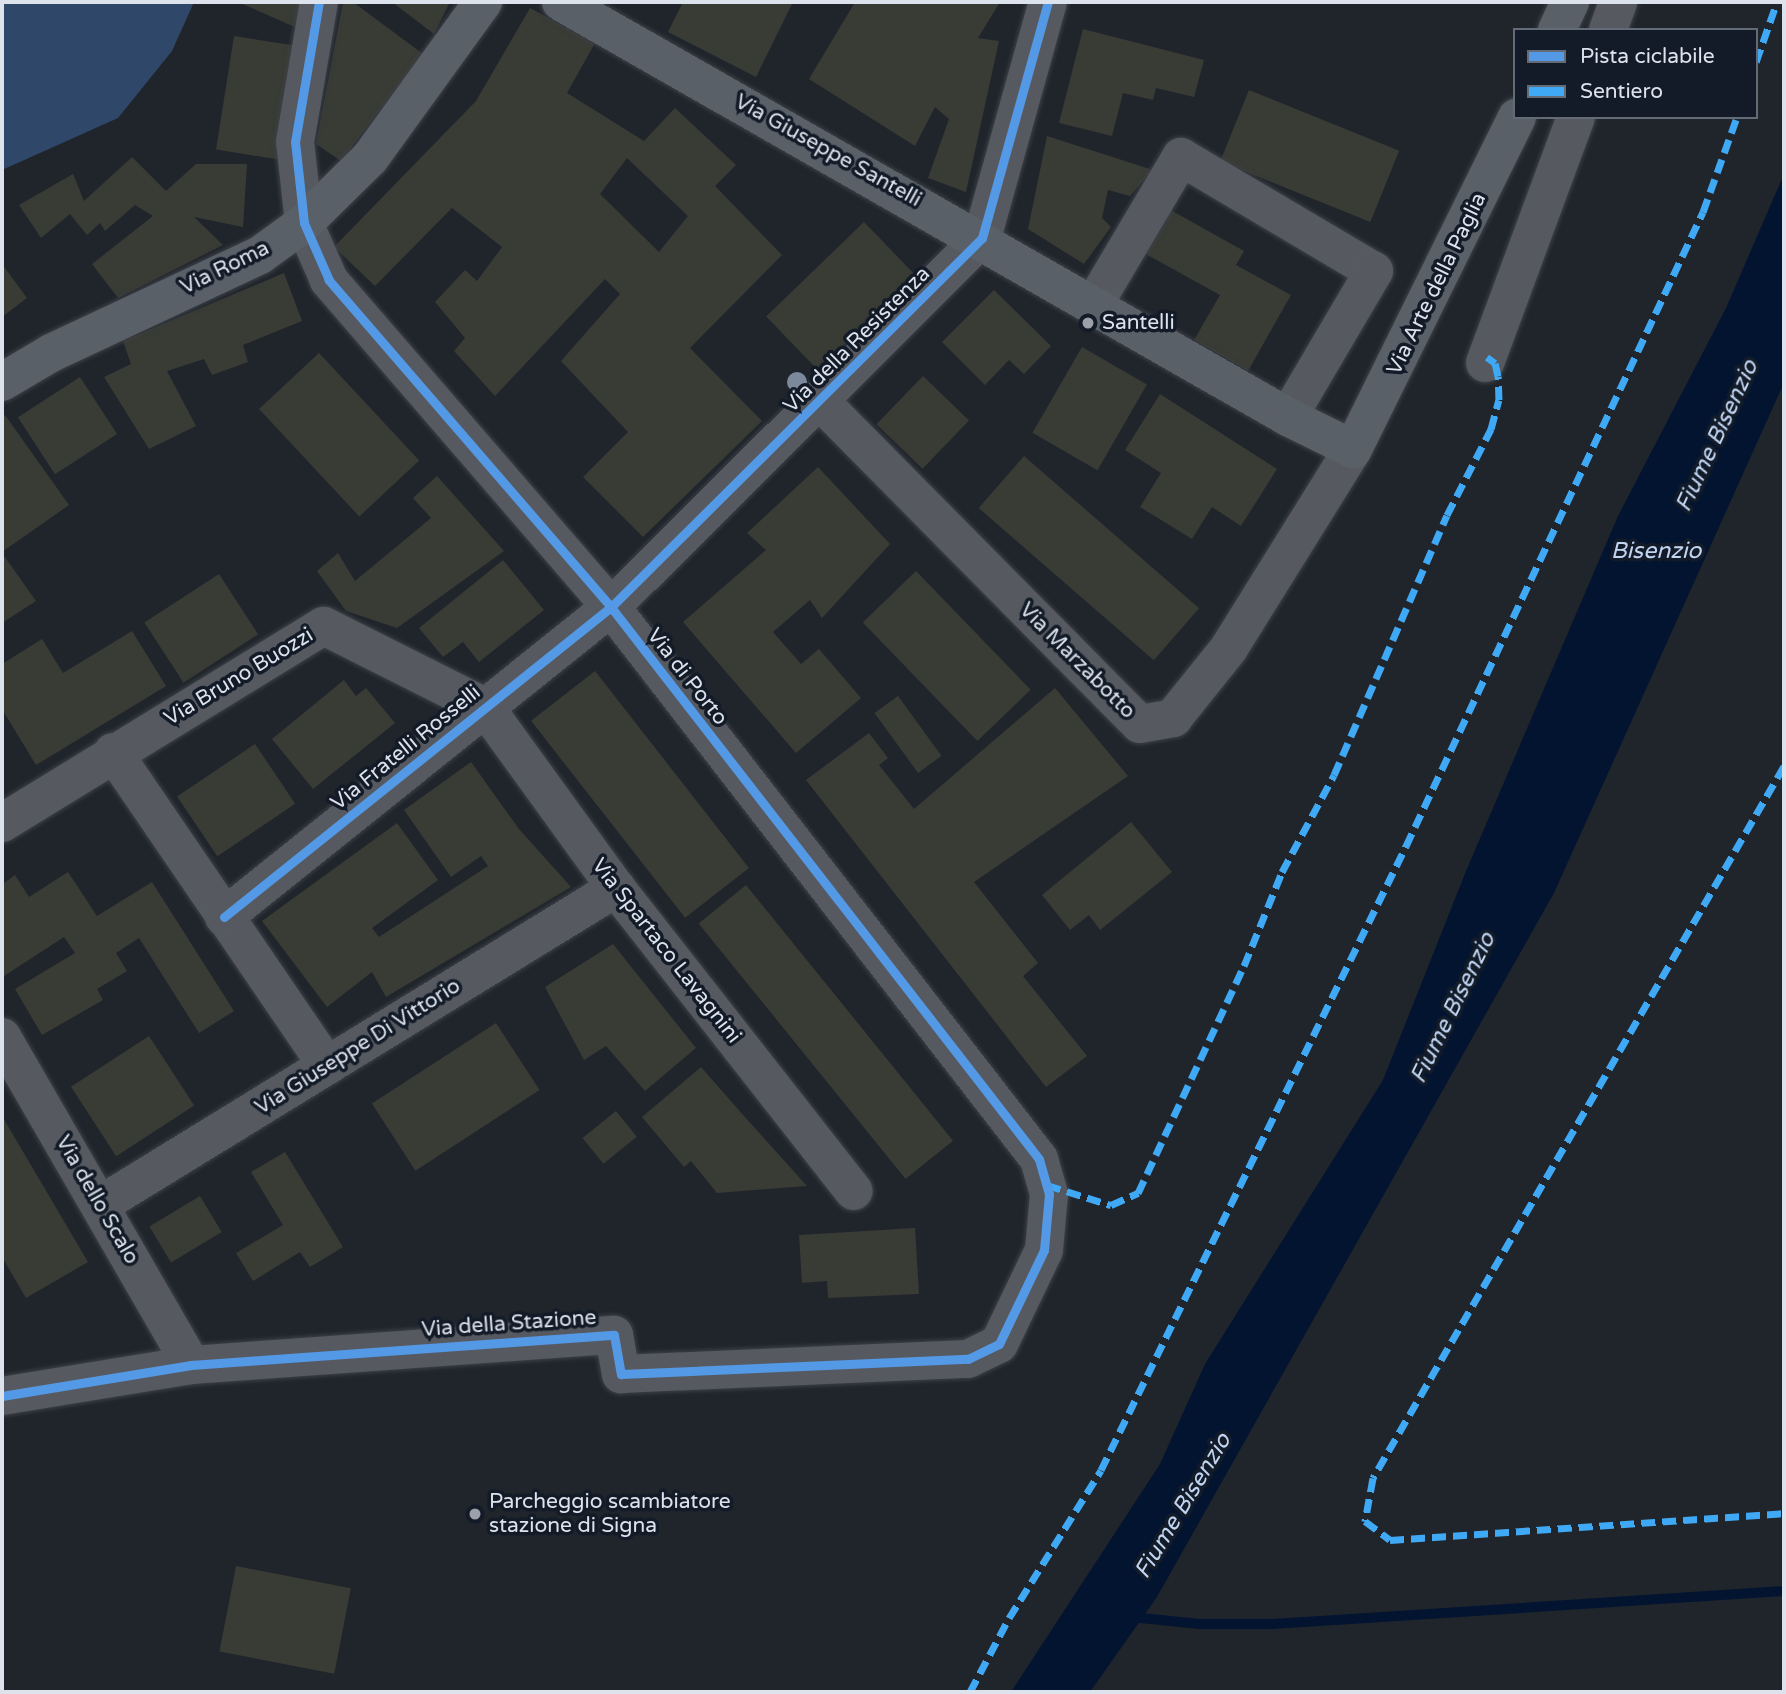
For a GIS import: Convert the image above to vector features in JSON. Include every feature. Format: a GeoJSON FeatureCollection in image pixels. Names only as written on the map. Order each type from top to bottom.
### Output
{"type":"FeatureCollection","features":[{"type":"Feature","properties":{"kind":"main road","name":"Via Roma"},"geometry":{"type":"LineString","coordinates":[[2,382],[51,353],[260,255],[304,223],[370,158],[483,2]]}},
{"type":"Feature","properties":{"kind":"main road","name":"Via Giuseppe Santelli"},"geometry":{"type":"LineString","coordinates":[[561,2],[982,238],[1288,417],[1353,449]]}},
{"type":"Feature","properties":{"kind":"main road"},"geometry":{"type":"LineString","coordinates":[[1558,28],[1570,2]]}},
{"type":"Feature","properties":{"kind":"main road","name":"Via Arte della Paglia"},"geometry":{"type":"LineString","coordinates":[[1353,449],[1516,119]]}},
{"type":"Feature","properties":{"kind":"street","name":"Via di Porto"},"geometry":{"type":"LineString","coordinates":[[319,2],[295,142],[304,223],[328,281],[611,607],[1039,1159]]}},
{"type":"Feature","properties":{"kind":"street","name":"Via della Resistenza"},"geometry":{"type":"LineString","coordinates":[[611,607],[821,402],[982,238],[1048,2]]}},
{"type":"Feature","properties":{"kind":"street"},"geometry":{"type":"LineString","coordinates":[[1609,28],[1618,2]]}},
{"type":"Feature","properties":{"kind":"street"},"geometry":{"type":"LineString","coordinates":[[1485,363],[1575,119]]}},
{"type":"Feature","properties":{"kind":"street"},"geometry":{"type":"LineString","coordinates":[[1094,304],[1181,157],[1374,271],[1288,417]]}},
{"type":"Feature","properties":{"kind":"street","name":"Via Marzabotto"},"geometry":{"type":"LineString","coordinates":[[821,402],[1140,724],[1173,718],[1229,648],[1353,449]]}},
{"type":"Feature","properties":{"kind":"street","name":"Via Fratelli Rosselli"},"geometry":{"type":"LineString","coordinates":[[224,917],[611,607]]}},
{"type":"Feature","properties":{"kind":"street","name":"Via Bruno Buozzi"},"geometry":{"type":"LineString","coordinates":[[2,822],[324,626],[485,706]]}},
{"type":"Feature","properties":{"kind":"street","name":"Via Spartaco Lavagnini"},"geometry":{"type":"LineString","coordinates":[[485,706],[616,888],[854,1191]]}},
{"type":"Feature","properties":{"kind":"street"},"geometry":{"type":"LineString","coordinates":[[113,752],[327,1066]]}},
{"type":"Feature","properties":{"kind":"street","name":"Via Giuseppe Di Vittorio"},"geometry":{"type":"LineString","coordinates":[[100,1205],[616,888]]}},
{"type":"Feature","properties":{"kind":"street","name":"Via dello Scalo"},"geometry":{"type":"LineString","coordinates":[[2,1037],[191,1365]]}},
{"type":"Feature","properties":{"kind":"street","name":"Via della Stazione"},"geometry":{"type":"LineString","coordinates":[[2,1396],[191,1365],[614,1335],[621,1374],[968,1359],[999,1344],[1044,1250],[1049,1194],[1039,1159]]}},
{"type":"Feature","properties":{"kind":"shaded area"},"geometry":{"type":"Polygon","coordinates":[[[2,2],[194,2],[172,51],[118,118],[2,170],[2,2]]]}},
{"type":"Feature","properties":{"kind":"water","name":"Bisenzio"},"geometry":{"type":"Polygon","coordinates":[[[1784,174],[1784,383],[1554,893],[1157,1597],[1090,1692],[1011,1692],[1160,1464],[1205,1364],[1383,1080],[1466,871],[1618,516],[1726,308],[1784,174]]]}},
{"type":"Feature","properties":{"kind":"building"},"geometry":{"type":"Polygon","coordinates":[[[238,2],[306,2],[297,28],[238,2]]]}},
{"type":"Feature","properties":{"kind":"building"},"geometry":{"type":"Polygon","coordinates":[[[343,2],[353,2],[423,54],[341,161],[316,144],[343,2]]]}},
{"type":"Feature","properties":{"kind":"building"},"geometry":{"type":"Polygon","coordinates":[[[392,2],[450,2],[434,34],[392,2]]]}},
{"type":"Feature","properties":{"kind":"building"},"geometry":{"type":"Polygon","coordinates":[[[683,2],[793,2],[756,77],[668,32],[683,2]]]}},
{"type":"Feature","properties":{"kind":"building"},"geometry":{"type":"Polygon","coordinates":[[[855,2],[1000,2],[978,38],[999,41],[966,192],[928,178],[949,119],[935,107],[915,146],[809,79],[855,2]]]}},
{"type":"Feature","properties":{"kind":"building"},"geometry":{"type":"Polygon","coordinates":[[[530,8],[595,43],[567,93],[644,141],[675,108],[736,165],[715,186],[782,255],[690,348],[762,421],[643,537],[583,477],[628,432],[561,361],[620,294],[605,279],[495,396],[454,351],[465,338],[435,302],[465,270],[477,281],[502,247],[452,208],[375,286],[334,247],[476,101],[530,8]],[[627,158],[600,194],[659,252],[688,216],[627,158]]]}},
{"type":"Feature","properties":{"kind":"building"},"geometry":{"type":"Polygon","coordinates":[[[1083,29],[1204,60],[1194,97],[1156,88],[1153,100],[1123,93],[1112,136],[1059,123],[1083,29]]]}},
{"type":"Feature","properties":{"kind":"building"},"geometry":{"type":"Polygon","coordinates":[[[234,36],[296,46],[278,159],[216,150],[234,36]]]}},
{"type":"Feature","properties":{"kind":"building"},"geometry":{"type":"Polygon","coordinates":[[[1249,90],[1399,151],[1370,222],[1220,161],[1249,90]]]}},
{"type":"Feature","properties":{"kind":"building"},"geometry":{"type":"Polygon","coordinates":[[[1047,136],[1153,170],[1130,196],[1108,190],[1102,218],[1111,227],[1084,264],[1028,229],[1047,136]]]}},
{"type":"Feature","properties":{"kind":"building"},"geometry":{"type":"Polygon","coordinates":[[[132,157],[166,191],[196,164],[247,164],[243,227],[194,217],[223,245],[118,298],[92,264],[153,216],[135,205],[105,231],[100,223],[87,235],[70,214],[41,238],[19,205],[73,174],[84,201],[132,157]]]}},
{"type":"Feature","properties":{"kind":"building"},"geometry":{"type":"Polygon","coordinates":[[[1167,208],[1244,251],[1236,265],[1291,295],[1248,371],[1194,340],[1220,295],[1142,252],[1167,208]]]}},
{"type":"Feature","properties":{"kind":"building"},"geometry":{"type":"Polygon","coordinates":[[[864,222],[915,275],[818,370],[766,316],[864,222]]]}},
{"type":"Feature","properties":{"kind":"building"},"geometry":{"type":"Polygon","coordinates":[[[2,264],[27,298],[2,317],[2,264]]]}},
{"type":"Feature","properties":{"kind":"building"},"geometry":{"type":"Polygon","coordinates":[[[284,273],[302,321],[243,345],[248,362],[212,375],[204,359],[167,371],[196,426],[149,449],[104,377],[131,364],[123,341],[284,273]]]}},
{"type":"Feature","properties":{"kind":"building"},"geometry":{"type":"Polygon","coordinates":[[[994,290],[1051,346],[1024,374],[1009,360],[985,385],[942,342],[994,290]]]}},
{"type":"Feature","properties":{"kind":"building"},"geometry":{"type":"Polygon","coordinates":[[[1082,347],[1147,384],[1097,470],[1032,433],[1082,347]]]}},
{"type":"Feature","properties":{"kind":"building"},"geometry":{"type":"Polygon","coordinates":[[[319,353],[419,461],[359,516],[259,409],[319,353]]]}},
{"type":"Feature","properties":{"kind":"building"},"geometry":{"type":"Polygon","coordinates":[[[923,376],[969,420],[922,469],[876,424],[923,376]]]}},
{"type":"Feature","properties":{"kind":"building"},"geometry":{"type":"Polygon","coordinates":[[[80,377],[117,434],[55,474],[18,417],[80,377]]]}},
{"type":"Feature","properties":{"kind":"building"},"geometry":{"type":"Polygon","coordinates":[[[1160,394],[1277,469],[1241,526],[1212,507],[1192,539],[1140,507],[1161,473],[1125,450],[1160,394]]]}},
{"type":"Feature","properties":{"kind":"building"},"geometry":{"type":"Polygon","coordinates":[[[5,415],[69,505],[2,552],[2,418],[5,415]]]}},
{"type":"Feature","properties":{"kind":"building"},"geometry":{"type":"Polygon","coordinates":[[[1024,456],[1199,608],[1154,660],[979,508],[1024,456]]]}},
{"type":"Feature","properties":{"kind":"building"},"geometry":{"type":"Polygon","coordinates":[[[818,467],[890,544],[822,618],[810,600],[773,632],[801,664],[819,649],[861,698],[796,753],[683,622],[766,550],[747,533],[818,467]]]}},
{"type":"Feature","properties":{"kind":"building"},"geometry":{"type":"Polygon","coordinates":[[[437,476],[504,551],[397,628],[346,611],[317,571],[338,553],[355,581],[431,518],[413,498],[437,476]]]}},
{"type":"Feature","properties":{"kind":"building"},"geometry":{"type":"Polygon","coordinates":[[[2,553],[36,601],[2,623],[2,553]]]}},
{"type":"Feature","properties":{"kind":"building"},"geometry":{"type":"Polygon","coordinates":[[[503,560],[544,610],[479,662],[463,642],[443,657],[419,628],[503,560]]]}},
{"type":"Feature","properties":{"kind":"building"},"geometry":{"type":"Polygon","coordinates":[[[916,571],[1031,690],[977,741],[863,622],[916,571]]]}},
{"type":"Feature","properties":{"kind":"building"},"geometry":{"type":"Polygon","coordinates":[[[219,574],[258,634],[184,683],[144,622],[219,574]]]}},
{"type":"Feature","properties":{"kind":"building"},"geometry":{"type":"Polygon","coordinates":[[[132,631],[166,686],[36,765],[2,709],[2,664],[42,639],[63,673],[132,631]]]}},
{"type":"Feature","properties":{"kind":"building"},"geometry":{"type":"Polygon","coordinates":[[[595,671],[749,868],[685,918],[531,721],[595,671]]]}},
{"type":"Feature","properties":{"kind":"building"},"geometry":{"type":"Polygon","coordinates":[[[344,680],[356,696],[366,688],[395,723],[313,789],[272,739],[344,680]]]}},
{"type":"Feature","properties":{"kind":"building"},"geometry":{"type":"Polygon","coordinates":[[[1055,688],[1128,776],[974,882],[1038,963],[1023,976],[1087,1056],[1046,1087],[806,780],[869,733],[888,758],[879,765],[914,809],[1055,688]]]}},
{"type":"Feature","properties":{"kind":"building"},"geometry":{"type":"Polygon","coordinates":[[[898,696],[941,756],[918,773],[875,713],[898,696]]]}},
{"type":"Feature","properties":{"kind":"building"},"geometry":{"type":"Polygon","coordinates":[[[255,744],[295,804],[217,856],[177,797],[255,744]]]}},
{"type":"Feature","properties":{"kind":"building"},"geometry":{"type":"Polygon","coordinates":[[[471,762],[519,829],[571,887],[386,997],[372,972],[327,1007],[262,921],[397,823],[438,880],[372,928],[379,937],[488,866],[481,856],[451,877],[404,810],[471,762]]]}},
{"type":"Feature","properties":{"kind":"building"},"geometry":{"type":"Polygon","coordinates":[[[1131,822],[1172,872],[1100,930],[1089,915],[1070,930],[1042,895],[1131,822]]]}},
{"type":"Feature","properties":{"kind":"building"},"geometry":{"type":"Polygon","coordinates":[[[68,872],[97,916],[152,882],[234,1011],[199,1033],[139,938],[116,953],[127,971],[97,989],[103,1000],[42,1035],[15,989],[75,953],[64,937],[4,976],[2,878],[4,883],[15,875],[29,897],[68,872]]]}},
{"type":"Feature","properties":{"kind":"building"},"geometry":{"type":"Polygon","coordinates":[[[746,885],[953,1141],[906,1179],[699,923],[746,885]]]}},
{"type":"Feature","properties":{"kind":"building"},"geometry":{"type":"Polygon","coordinates":[[[613,944],[696,1048],[645,1091],[606,1046],[584,1060],[545,987],[613,944]]]}},
{"type":"Feature","properties":{"kind":"building"},"geometry":{"type":"Polygon","coordinates":[[[496,1023],[540,1090],[415,1171],[372,1104],[496,1023]]]}},
{"type":"Feature","properties":{"kind":"building"},"geometry":{"type":"Polygon","coordinates":[[[149,1036],[194,1106],[116,1156],[71,1087],[149,1036]]]}},
{"type":"Feature","properties":{"kind":"building"},"geometry":{"type":"Polygon","coordinates":[[[701,1067],[807,1186],[717,1193],[691,1161],[684,1167],[642,1117],[701,1067]]]}},
{"type":"Feature","properties":{"kind":"building"},"geometry":{"type":"Polygon","coordinates":[[[616,1111],[637,1137],[603,1164],[583,1138],[616,1111]]]}},
{"type":"Feature","properties":{"kind":"building"},"geometry":{"type":"Polygon","coordinates":[[[2,1116],[88,1262],[26,1298],[2,1257],[2,1116]]]}},
{"type":"Feature","properties":{"kind":"building"},"geometry":{"type":"Polygon","coordinates":[[[285,1152],[343,1247],[310,1267],[300,1252],[253,1281],[236,1253],[283,1225],[251,1172],[285,1152]]]}},
{"type":"Feature","properties":{"kind":"building"},"geometry":{"type":"Polygon","coordinates":[[[200,1196],[222,1232],[171,1262],[149,1226],[200,1196]]]}},
{"type":"Feature","properties":{"kind":"building"},"geometry":{"type":"Polygon","coordinates":[[[915,1228],[919,1294],[828,1298],[827,1281],[802,1283],[799,1235],[915,1228]]]}},
{"type":"Feature","properties":{"kind":"building"},"geometry":{"type":"Polygon","coordinates":[[[236,1566],[351,1588],[334,1674],[219,1651],[236,1566]]]}},
{"type":"Feature","properties":{"kind":"waterway"},"geometry":{"type":"LineString","coordinates":[[1131,1617],[1200,1624],[1273,1624],[1784,1591]]}},
{"type":"Feature","properties":{"kind":"marked path"},"geometry":{"type":"LineString","coordinates":[[1758,56],[1777,2]]}},
{"type":"Feature","properties":{"kind":"marked path"},"geometry":{"type":"LineString","coordinates":[[970,1692],[1009,1618],[1101,1470],[1406,846],[1703,212],[1736,119]]}},
{"type":"Feature","properties":{"kind":"marked path"},"geometry":{"type":"LineString","coordinates":[[1047,1185],[1111,1205],[1138,1193],[1244,966],[1282,872],[1334,775],[1447,515],[1491,429],[1499,400],[1498,376],[1495,363],[1487,357]]}},
{"type":"Feature","properties":{"kind":"marked path"},"geometry":{"type":"LineString","coordinates":[[1784,766],[1373,1478],[1365,1521],[1390,1540],[1784,1513]]}},
{"type":"Feature","properties":{"kind":"cycle path"},"geometry":{"type":"LineString","coordinates":[[2,1396],[191,1365],[614,1335],[621,1374],[968,1359],[999,1344],[1044,1250],[1049,1194],[1039,1159],[611,607],[329,280],[304,223],[295,142],[319,2]]}},
{"type":"Feature","properties":{"kind":"cycle path"},"geometry":{"type":"LineString","coordinates":[[224,917],[611,607],[982,238],[1048,2]]}},
{"type":"Feature","properties":{"kind":"place","name":"Santelli"},"geometry":{"type":"Point","coordinates":[1088,323]}},
{"type":"Feature","properties":{"kind":"place","name":"Parcheggio scambiatore stazione di Signa"},"geometry":{"type":"Point","coordinates":[475,1514]}},
{"type":"Feature","properties":{"kind":"water label","name":"Fiume Bisenzio"},"geometry":{"type":"Point","coordinates":[1717,436]}},
{"type":"Feature","properties":{"kind":"water label","name":"Fiume Bisenzio"},"geometry":{"type":"Point","coordinates":[1453,1008]}},
{"type":"Feature","properties":{"kind":"water label","name":"Fiume Bisenzio"},"geometry":{"type":"Point","coordinates":[1183,1506]}}]}
